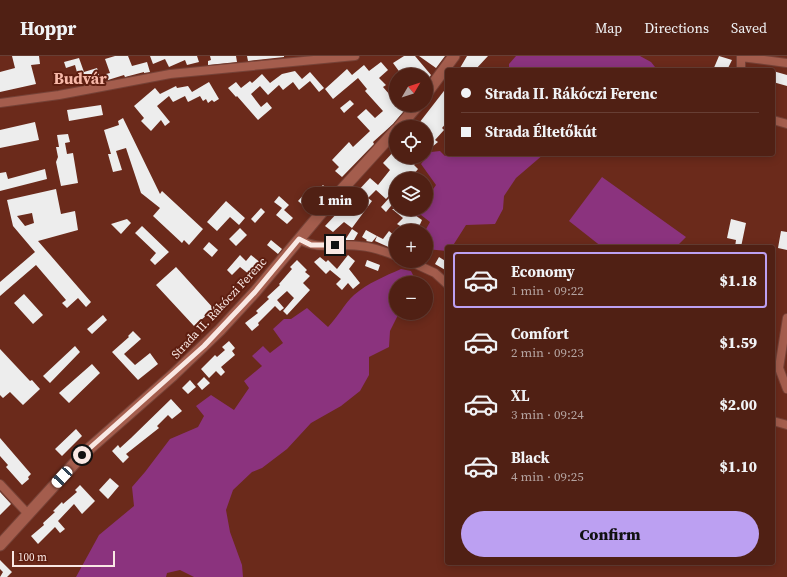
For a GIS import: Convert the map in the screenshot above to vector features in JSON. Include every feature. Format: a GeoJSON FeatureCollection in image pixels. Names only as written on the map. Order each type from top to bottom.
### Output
{"type":"FeatureCollection","features":[{"type":"Feature","properties":{"kind":"main road"},"geometry":{"type":"LineString","coordinates":[[445,68],[454,56]]}},
{"type":"Feature","properties":{"kind":"main road"},"geometry":{"type":"LineString","coordinates":[[433,84],[445,68]]}},
{"type":"Feature","properties":{"kind":"main road"},"geometry":{"type":"LineString","coordinates":[[405,120],[412,112]]}},
{"type":"Feature","properties":{"kind":"main road","name":"Strada II. Rákóczi Ferenc"},"geometry":{"type":"LineString","coordinates":[[0,545],[82,455],[204,346],[255,292],[327,206],[389,138]]}},
{"type":"Feature","properties":{"kind":"street"},"geometry":{"type":"LineString","coordinates":[[0,103],[59,95],[170,74],[295,59],[355,56]]}},
{"type":"Feature","properties":{"kind":"street"},"geometry":{"type":"LineString","coordinates":[[741,68],[741,56],[787,63]]}},
{"type":"Feature","properties":{"kind":"street"},"geometry":{"type":"LineString","coordinates":[[775,121],[787,124]]}},
{"type":"Feature","properties":{"kind":"street"},"geometry":{"type":"LineString","coordinates":[[299,239],[311,245],[359,245],[389,253]]}},
{"type":"Feature","properties":{"kind":"street"},"geometry":{"type":"LineString","coordinates":[[424,268],[435,273],[445,282]]}},
{"type":"Feature","properties":{"kind":"street"},"geometry":{"type":"LineString","coordinates":[[787,318],[779,368],[787,389]]}},
{"type":"Feature","properties":{"kind":"street"},"geometry":{"type":"LineString","coordinates":[[775,422],[787,425]]}},
{"type":"Feature","properties":{"kind":"street"},"geometry":{"type":"LineString","coordinates":[[0,484],[28,514]]}},
{"type":"Feature","properties":{"kind":"shaded area"},"geometry":{"type":"Polygon","coordinates":[[[516,56],[640,56],[651,62],[655,67],[509,68],[509,64],[516,56]]]}},
{"type":"Feature","properties":{"kind":"shaded area"},"geometry":{"type":"Polygon","coordinates":[[[440,151],[445,156],[542,156],[516,178],[504,196],[503,209],[495,224],[466,225],[453,245],[445,245],[445,251],[433,250],[433,224],[429,224],[430,222],[422,216],[433,216],[433,189],[436,185],[433,181],[433,172],[427,172],[421,164],[433,164],[433,152],[440,151]]]}},
{"type":"Feature","properties":{"kind":"shaded area"},"geometry":{"type":"Polygon","coordinates":[[[602,177],[686,237],[678,245],[599,245],[569,221],[602,177]]]}},
{"type":"Feature","properties":{"kind":"shaded area"},"geometry":{"type":"Polygon","coordinates":[[[401,269],[411,271],[414,276],[389,276],[389,320],[396,320],[390,331],[389,347],[369,357],[369,375],[360,391],[341,406],[311,423],[287,449],[262,468],[252,472],[233,490],[226,510],[230,532],[242,565],[243,577],[194,577],[180,570],[167,573],[166,577],[76,577],[99,535],[134,506],[132,487],[170,439],[198,427],[204,416],[196,406],[211,395],[234,410],[249,388],[244,381],[262,366],[252,356],[263,346],[270,353],[283,343],[273,329],[284,319],[291,319],[307,308],[328,327],[354,295],[371,283],[401,269]]]}},
{"type":"Feature","properties":{"kind":"building"},"geometry":{"type":"Polygon","coordinates":[[[12,56],[39,56],[40,64],[31,65],[36,84],[0,92],[0,72],[15,68],[12,56]]]}},
{"type":"Feature","properties":{"kind":"building"},"geometry":{"type":"Polygon","coordinates":[[[115,56],[128,56],[132,66],[147,62],[150,72],[125,77],[124,75],[108,80],[106,74],[110,73],[105,59],[115,56]]]}},
{"type":"Feature","properties":{"kind":"building"},"geometry":{"type":"Polygon","coordinates":[[[150,56],[197,56],[199,62],[187,65],[185,60],[169,67],[165,59],[153,64],[150,56]]]}},
{"type":"Feature","properties":{"kind":"building"},"geometry":{"type":"Polygon","coordinates":[[[210,56],[236,56],[237,62],[208,65],[208,61],[211,60],[210,56]]]}},
{"type":"Feature","properties":{"kind":"building"},"geometry":{"type":"Polygon","coordinates":[[[247,56],[284,56],[284,57],[248,61],[247,56]]]}},
{"type":"Feature","properties":{"kind":"building"},"geometry":{"type":"Polygon","coordinates":[[[404,56],[415,56],[425,68],[397,68],[393,63],[404,56]]]}},
{"type":"Feature","properties":{"kind":"building"},"geometry":{"type":"Polygon","coordinates":[[[419,56],[445,56],[436,68],[419,56]]]}},
{"type":"Feature","properties":{"kind":"building"},"geometry":{"type":"Polygon","coordinates":[[[467,56],[488,56],[477,68],[460,68],[467,56]]]}},
{"type":"Feature","properties":{"kind":"building"},"geometry":{"type":"Polygon","coordinates":[[[719,56],[732,60],[728,68],[714,68],[719,56]]]}},
{"type":"Feature","properties":{"kind":"building"},"geometry":{"type":"Polygon","coordinates":[[[79,58],[84,72],[97,68],[101,81],[94,83],[93,80],[77,85],[76,82],[78,76],[75,65],[66,68],[64,62],[79,58]]]}},
{"type":"Feature","properties":{"kind":"building"},"geometry":{"type":"Polygon","coordinates":[[[381,62],[388,70],[379,78],[386,85],[383,87],[389,94],[389,112],[403,112],[396,120],[389,120],[389,128],[373,142],[374,144],[342,177],[335,171],[339,167],[332,160],[349,142],[353,147],[370,131],[357,117],[366,109],[375,118],[383,111],[365,91],[367,89],[358,78],[333,99],[325,89],[347,69],[352,75],[364,65],[369,71],[381,62]]]}},
{"type":"Feature","properties":{"kind":"building"},"geometry":{"type":"Polygon","coordinates":[[[295,71],[302,79],[310,72],[324,88],[319,92],[310,81],[299,90],[293,82],[283,90],[279,85],[268,95],[260,86],[251,94],[261,107],[267,102],[272,108],[258,120],[228,88],[236,82],[241,88],[250,81],[252,83],[262,74],[270,83],[282,74],[295,71]]]}},
{"type":"Feature","properties":{"kind":"building"},"geometry":{"type":"Polygon","coordinates":[[[775,72],[787,75],[787,86],[775,83],[775,72]]]}},
{"type":"Feature","properties":{"kind":"building"},"geometry":{"type":"Polygon","coordinates":[[[209,82],[219,99],[214,102],[212,100],[208,103],[206,99],[203,101],[200,96],[188,102],[185,96],[173,102],[169,96],[157,106],[170,122],[165,126],[161,120],[151,131],[141,121],[144,118],[134,106],[155,88],[160,94],[176,86],[177,88],[188,86],[192,92],[209,82]]]}},
{"type":"Feature","properties":{"kind":"building"},"geometry":{"type":"Polygon","coordinates":[[[445,90],[445,124],[442,128],[444,130],[435,140],[438,142],[433,146],[433,120],[421,120],[428,112],[433,112],[433,105],[445,90]]]}},
{"type":"Feature","properties":{"kind":"building"},"geometry":{"type":"Polygon","coordinates":[[[350,100],[354,104],[344,113],[340,108],[350,100]]]}},
{"type":"Feature","properties":{"kind":"building"},"geometry":{"type":"Polygon","coordinates":[[[101,105],[103,115],[69,121],[67,110],[101,105]]]}},
{"type":"Feature","properties":{"kind":"building"},"geometry":{"type":"Polygon","coordinates":[[[123,118],[160,194],[162,191],[203,229],[189,245],[184,240],[182,243],[153,216],[160,208],[141,193],[126,148],[116,151],[122,170],[113,172],[108,154],[111,154],[104,130],[119,125],[118,121],[123,118]]]}},
{"type":"Feature","properties":{"kind":"building"},"geometry":{"type":"Polygon","coordinates":[[[35,122],[39,140],[0,148],[0,130],[35,122]]]}},
{"type":"Feature","properties":{"kind":"building"},"geometry":{"type":"Polygon","coordinates":[[[68,134],[70,142],[65,143],[67,154],[73,153],[78,183],[61,186],[56,162],[58,157],[56,147],[59,147],[57,135],[68,134]]]}},
{"type":"Feature","properties":{"kind":"building"},"geometry":{"type":"Polygon","coordinates":[[[389,157],[389,164],[415,164],[414,165],[418,169],[416,172],[389,172],[389,196],[386,199],[376,190],[368,198],[372,201],[352,228],[344,222],[333,232],[325,226],[370,178],[378,185],[390,170],[383,163],[389,157]]]}},
{"type":"Feature","properties":{"kind":"building"},"geometry":{"type":"Polygon","coordinates":[[[45,169],[47,179],[0,191],[0,173],[6,172],[8,179],[45,169]]]}},
{"type":"Feature","properties":{"kind":"building"},"geometry":{"type":"Polygon","coordinates":[[[323,185],[330,192],[311,212],[298,201],[307,191],[312,195],[323,185]]]}},
{"type":"Feature","properties":{"kind":"building"},"geometry":{"type":"Polygon","coordinates":[[[56,189],[61,214],[75,211],[78,230],[38,241],[91,302],[86,307],[78,298],[67,308],[62,303],[66,300],[36,265],[0,296],[0,282],[35,252],[13,226],[7,200],[56,189]],[[32,213],[17,216],[25,226],[34,223],[32,213]]]}},
{"type":"Feature","properties":{"kind":"building"},"geometry":{"type":"Polygon","coordinates":[[[279,196],[289,205],[284,210],[293,218],[287,224],[276,215],[282,208],[274,202],[279,196]]]}},
{"type":"Feature","properties":{"kind":"building"},"geometry":{"type":"Polygon","coordinates":[[[389,198],[389,208],[386,212],[381,207],[389,198]]]}},
{"type":"Feature","properties":{"kind":"building"},"geometry":{"type":"Polygon","coordinates":[[[226,201],[245,218],[239,225],[230,217],[217,231],[207,222],[226,201]]]}},
{"type":"Feature","properties":{"kind":"building"},"geometry":{"type":"Polygon","coordinates":[[[261,208],[265,212],[255,223],[251,219],[261,208]]]}},
{"type":"Feature","properties":{"kind":"building"},"geometry":{"type":"Polygon","coordinates":[[[401,216],[416,216],[422,220],[420,224],[397,224],[403,218],[401,216]]]}},
{"type":"Feature","properties":{"kind":"building"},"geometry":{"type":"Polygon","coordinates":[[[127,219],[131,223],[121,234],[111,224],[127,219]]]}},
{"type":"Feature","properties":{"kind":"building"},"geometry":{"type":"Polygon","coordinates":[[[731,219],[746,223],[741,245],[735,245],[736,240],[727,238],[731,219]]]}},
{"type":"Feature","properties":{"kind":"building"},"geometry":{"type":"Polygon","coordinates":[[[142,226],[169,252],[155,265],[150,260],[156,253],[135,233],[142,226]]]}},
{"type":"Feature","properties":{"kind":"building"},"geometry":{"type":"Polygon","coordinates":[[[240,228],[247,235],[236,246],[229,239],[240,228]]]}},
{"type":"Feature","properties":{"kind":"building"},"geometry":{"type":"Polygon","coordinates":[[[352,229],[358,233],[354,240],[345,240],[352,229]]]}},
{"type":"Feature","properties":{"kind":"building"},"geometry":{"type":"Polygon","coordinates":[[[366,230],[377,236],[372,242],[366,241],[367,240],[362,237],[366,230]]]}},
{"type":"Feature","properties":{"kind":"building"},"geometry":{"type":"Polygon","coordinates":[[[389,231],[389,247],[375,241],[377,236],[383,239],[389,231]]]}},
{"type":"Feature","properties":{"kind":"building"},"geometry":{"type":"Polygon","coordinates":[[[781,231],[787,232],[787,250],[778,248],[781,231]]]}},
{"type":"Feature","properties":{"kind":"building"},"geometry":{"type":"Polygon","coordinates":[[[271,240],[282,249],[278,254],[267,245],[271,240]]]}},
{"type":"Feature","properties":{"kind":"building"},"geometry":{"type":"Polygon","coordinates":[[[209,242],[218,250],[212,257],[203,249],[209,242]]]}},
{"type":"Feature","properties":{"kind":"building"},"geometry":{"type":"Polygon","coordinates":[[[240,255],[246,261],[251,255],[261,263],[250,275],[240,267],[232,275],[227,270],[240,255]]]}},
{"type":"Feature","properties":{"kind":"building"},"geometry":{"type":"Polygon","coordinates":[[[348,255],[355,261],[349,269],[360,283],[353,289],[348,283],[342,290],[336,284],[341,279],[330,270],[326,274],[314,262],[320,257],[326,262],[328,260],[337,269],[348,255]]]}},
{"type":"Feature","properties":{"kind":"building"},"geometry":{"type":"Polygon","coordinates":[[[439,257],[445,261],[445,270],[435,264],[439,257]]]}},
{"type":"Feature","properties":{"kind":"building"},"geometry":{"type":"Polygon","coordinates":[[[297,260],[307,270],[305,272],[310,276],[303,283],[310,290],[287,315],[283,311],[294,298],[287,291],[277,300],[284,308],[280,311],[275,306],[252,331],[245,323],[258,313],[256,311],[269,299],[267,297],[280,285],[279,284],[292,269],[290,267],[297,260]]]}},
{"type":"Feature","properties":{"kind":"building"},"geometry":{"type":"Polygon","coordinates":[[[367,260],[380,265],[378,271],[365,266],[367,260]]]}},
{"type":"Feature","properties":{"kind":"building"},"geometry":{"type":"Polygon","coordinates":[[[176,267],[214,309],[194,326],[156,285],[176,267]]]}},
{"type":"Feature","properties":{"kind":"building"},"geometry":{"type":"Polygon","coordinates":[[[24,294],[43,315],[33,324],[14,303],[24,294]]]}},
{"type":"Feature","properties":{"kind":"building"},"geometry":{"type":"Polygon","coordinates":[[[103,315],[107,320],[92,334],[87,329],[103,315]]]}},
{"type":"Feature","properties":{"kind":"building"},"geometry":{"type":"Polygon","coordinates":[[[133,331],[141,339],[124,354],[135,365],[150,353],[158,364],[138,380],[112,352],[129,337],[128,336],[133,331]]]}},
{"type":"Feature","properties":{"kind":"building"},"geometry":{"type":"Polygon","coordinates":[[[229,341],[235,348],[232,351],[235,355],[221,367],[225,372],[221,376],[216,371],[209,378],[201,369],[215,355],[217,357],[225,350],[222,347],[229,341]]]}},
{"type":"Feature","properties":{"kind":"building"},"geometry":{"type":"Polygon","coordinates":[[[75,346],[80,352],[50,383],[43,376],[75,346]]]}},
{"type":"Feature","properties":{"kind":"building"},"geometry":{"type":"Polygon","coordinates":[[[0,349],[30,381],[32,380],[40,389],[23,405],[10,392],[3,398],[0,395],[0,349]]]}},
{"type":"Feature","properties":{"kind":"building"},"geometry":{"type":"Polygon","coordinates":[[[92,364],[100,373],[69,403],[59,393],[92,364]]]}},
{"type":"Feature","properties":{"kind":"building"},"geometry":{"type":"Polygon","coordinates":[[[204,377],[210,383],[202,390],[197,384],[204,377]]]}},
{"type":"Feature","properties":{"kind":"building"},"geometry":{"type":"Polygon","coordinates":[[[190,380],[196,387],[188,394],[182,388],[190,380]]]}},
{"type":"Feature","properties":{"kind":"building"},"geometry":{"type":"Polygon","coordinates":[[[171,399],[182,411],[172,419],[168,415],[157,426],[159,428],[126,454],[129,457],[123,463],[112,451],[118,445],[120,448],[171,399]]]}},
{"type":"Feature","properties":{"kind":"building"},"geometry":{"type":"Polygon","coordinates":[[[76,429],[82,436],[62,456],[55,449],[76,429]]]}},
{"type":"Feature","properties":{"kind":"building"},"geometry":{"type":"Polygon","coordinates":[[[0,438],[31,474],[28,477],[29,479],[22,485],[6,467],[8,465],[0,456],[0,438]]]}},
{"type":"Feature","properties":{"kind":"building"},"geometry":{"type":"Polygon","coordinates":[[[110,478],[119,486],[108,499],[99,490],[110,478]]]}},
{"type":"Feature","properties":{"kind":"building"},"geometry":{"type":"Polygon","coordinates":[[[80,485],[95,501],[82,514],[74,504],[58,521],[65,529],[60,533],[55,527],[38,544],[31,536],[44,525],[43,523],[55,512],[53,511],[62,502],[63,504],[77,492],[75,490],[80,485]]]}},
{"type":"Feature","properties":{"kind":"building"},"geometry":{"type":"Polygon","coordinates":[[[0,492],[11,504],[0,515],[0,492]]]}},
{"type":"Feature","properties":{"kind":"building"},"geometry":{"type":"Polygon","coordinates":[[[0,560],[12,572],[7,577],[0,577],[3,572],[0,569],[0,560]]]}},
{"type":"Feature","properties":{"kind":"district","name":"Budvár"},"geometry":{"type":"Point","coordinates":[80,78]}},
{"type":"Feature","properties":{"kind":"route"},"geometry":{"type":"LineString","coordinates":[[82,455],[173,376],[204,346],[255,292],[299,239],[306,244],[311,245],[335,245]]}}]}
